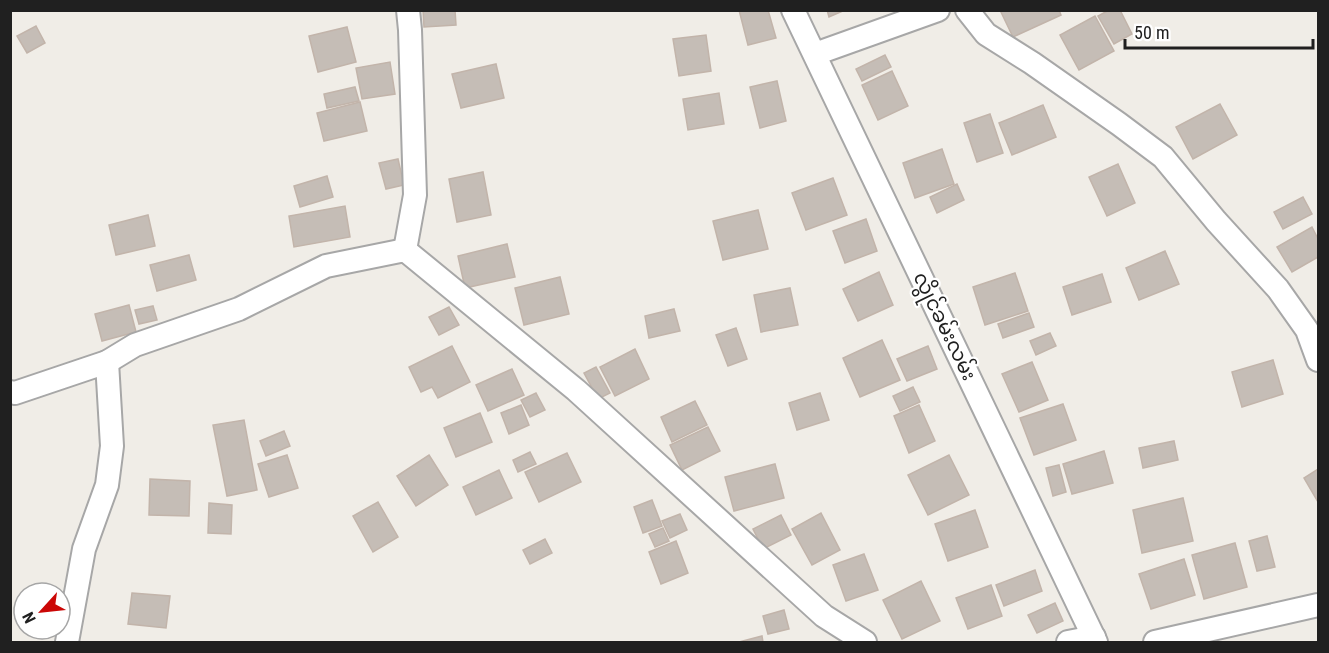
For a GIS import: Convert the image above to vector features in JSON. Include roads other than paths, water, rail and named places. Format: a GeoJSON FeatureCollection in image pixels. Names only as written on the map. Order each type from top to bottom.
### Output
{"type":"FeatureCollection","features":[{"type":"Feature","properties":{"kind":"street"},"geometry":{"type":"LineString","coordinates":[[405,250],[415,195],[408,10]]}},
{"type":"Feature","properties":{"kind":"street","name":"လွိုင်ခမ်းလမ်း"},"geometry":{"type":"LineString","coordinates":[[793,10],[1095,640]]}},
{"type":"Feature","properties":{"kind":"street"},"geometry":{"type":"LineString","coordinates":[[815,54],[938,10]]}},
{"type":"Feature","properties":{"kind":"street"},"geometry":{"type":"LineString","coordinates":[[967,10],[986,34],[1032,63],[1163,157],[1216,221],[1278,289],[1307,330],[1318,360]]}},
{"type":"Feature","properties":{"kind":"street"},"geometry":{"type":"LineString","coordinates":[[10,393],[107,362],[135,345],[239,309],[326,266],[405,250]]}},
{"type":"Feature","properties":{"kind":"street"},"geometry":{"type":"LineString","coordinates":[[405,250],[576,390],[824,616],[865,642]]}},
{"type":"Feature","properties":{"kind":"street"},"geometry":{"type":"LineString","coordinates":[[67,642],[84,549],[107,485],[112,446],[107,362]]}},
{"type":"Feature","properties":{"kind":"street"},"geometry":{"type":"LineString","coordinates":[[1155,642],[1318,605]]}},
{"type":"Feature","properties":{"kind":"street"},"geometry":{"type":"LineString","coordinates":[[1068,642],[1095,640]]}}]}
